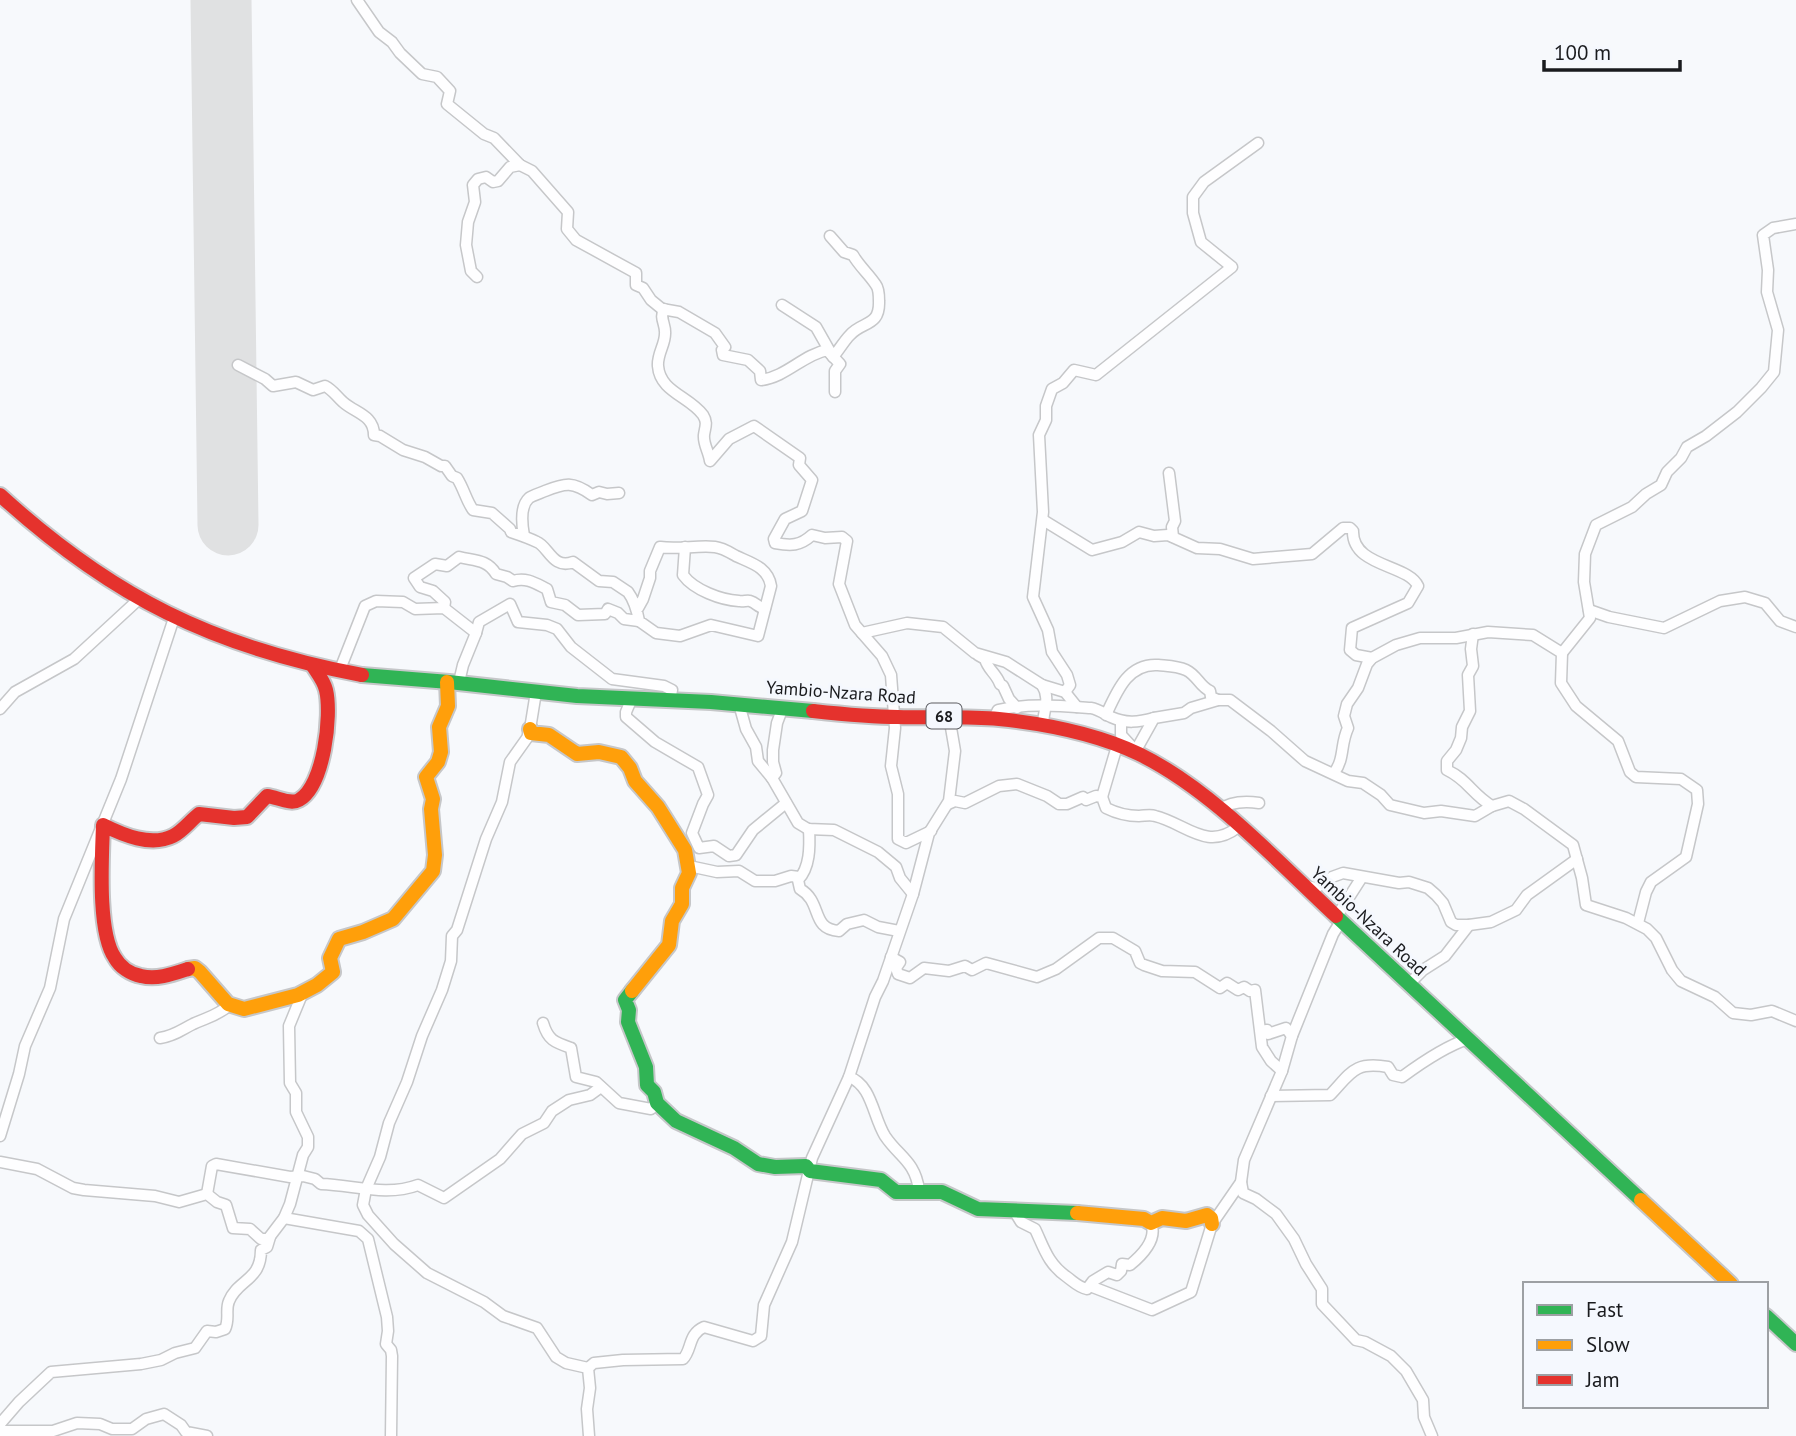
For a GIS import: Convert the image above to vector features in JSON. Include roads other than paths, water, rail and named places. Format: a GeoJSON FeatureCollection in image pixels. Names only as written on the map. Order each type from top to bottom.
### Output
{"type":"FeatureCollection","features":[{"type":"Feature","properties":{"kind":"street"},"geometry":{"type":"LineString","coordinates":[[357,0],[379,32],[392,42],[400,53],[422,74],[438,77],[450,90],[447,104],[484,134],[494,138],[520,165],[532,171],[568,212],[567,229],[576,240],[636,272],[636,285],[643,288],[651,300],[664,309],[679,312],[715,333],[725,347],[722,350],[723,355],[748,360],[760,371],[761,380],[777,377],[810,355],[828,350],[840,364],[835,371],[835,392]]}},
{"type":"Feature","properties":{"kind":"street"},"geometry":{"type":"LineString","coordinates":[[1065,692],[1070,685],[1068,679],[1052,652],[1048,631],[1033,597],[1043,520],[1039,435],[1046,420],[1046,406],[1052,389],[1063,383],[1074,370],[1096,375],[1232,267],[1201,242],[1193,214],[1193,197],[1204,182],[1258,143]]}},
{"type":"Feature","properties":{"kind":"street"},"geometry":{"type":"LineString","coordinates":[[477,277],[471,271],[466,245],[468,222],[475,202],[473,185],[478,179],[486,177],[493,182],[498,181],[510,167],[520,165]]}},
{"type":"Feature","properties":{"kind":"street"},"geometry":{"type":"LineString","coordinates":[[1638,923],[1651,882],[1686,857],[1699,795],[1697,790],[1681,779],[1636,777],[1630,772],[1618,741],[1576,706],[1561,683],[1562,653],[1590,618],[1584,582],[1585,554],[1596,525],[1632,507],[1661,485],[1667,472],[1681,458],[1687,447],[1737,412],[1774,372],[1777,330],[1767,292],[1768,270],[1763,235],[1773,228],[1796,224]]}},
{"type":"Feature","properties":{"kind":"street"},"geometry":{"type":"LineString","coordinates":[[830,236],[844,252],[853,255],[860,268],[877,287],[879,298],[877,316],[868,325],[849,335],[833,357]]}},
{"type":"Feature","properties":{"kind":"street"},"geometry":{"type":"LineString","coordinates":[[782,305],[816,327],[833,357]]}},
{"type":"Feature","properties":{"kind":"street"},"geometry":{"type":"LineString","coordinates":[[664,309],[660,316],[666,335],[659,355],[661,377],[675,395],[687,398],[702,413],[706,421],[704,436],[710,461],[730,438],[754,426],[800,458],[799,465],[808,474],[812,485],[807,492],[802,511],[785,519],[774,539],[775,543],[797,545],[812,535],[825,538],[842,537],[847,541],[839,584],[855,625],[881,656],[891,674],[894,718],[891,766],[898,794],[898,839],[906,843],[931,831]]}},
{"type":"Feature","properties":{"kind":"street"},"geometry":{"type":"LineString","coordinates":[[238,365],[273,386],[296,382],[313,390],[325,386],[332,390],[344,404],[370,421],[374,426],[374,435],[414,455],[445,466],[452,476],[457,478],[465,491],[467,503],[473,510],[492,513],[511,532],[541,544],[545,552],[560,563],[568,565],[573,562],[599,581],[617,584],[630,593],[631,601],[638,608]]}},
{"type":"Feature","properties":{"kind":"street"},"geometry":{"type":"LineString","coordinates":[[1169,473],[1175,521],[1172,527],[1173,537]]}},
{"type":"Feature","properties":{"kind":"street"},"geometry":{"type":"LineString","coordinates":[[524,536],[523,514],[529,498],[559,484],[568,483],[592,495],[599,492],[619,492]]}},
{"type":"Feature","properties":{"kind":"street","name":"Yambio-Nzara Road"},"geometry":{"type":"LineString","coordinates":[[0,495],[40,533],[138,600],[229,641],[339,672],[398,681],[453,682],[579,697],[739,704],[894,718],[949,716],[993,720],[1020,713],[1042,725],[1136,750],[1168,770],[1219,810],[1303,885],[1729,1282]]}},
{"type":"Feature","properties":{"kind":"street"},"geometry":{"type":"LineString","coordinates":[[1043,520],[1092,550],[1106,544],[1122,542],[1139,532],[1173,537],[1197,548],[1220,549],[1253,559],[1312,554],[1340,530],[1350,527],[1361,550],[1378,563],[1412,578],[1418,586],[1408,603],[1352,628],[1350,650],[1356,655],[1372,658]]}},
{"type":"Feature","properties":{"kind":"street"},"geometry":{"type":"LineString","coordinates":[[444,608],[445,603],[433,592],[420,587],[414,578],[435,565],[447,566],[459,556],[482,560],[496,574],[513,581],[522,579],[537,583],[547,589],[551,602],[565,605],[578,615],[605,614],[608,609],[618,613],[624,620],[639,621],[656,633],[680,636],[711,625],[758,636],[771,586],[770,579],[759,566],[719,547],[660,547],[638,608],[639,621]]}},
{"type":"Feature","properties":{"kind":"street"},"geometry":{"type":"LineString","coordinates":[[685,547],[683,575],[693,585],[707,594],[737,601],[751,601],[760,608],[765,608]]}},
{"type":"Feature","properties":{"kind":"street"},"geometry":{"type":"LineString","coordinates":[[1590,610],[1609,617],[1664,628],[1720,601],[1745,597],[1765,603],[1780,621],[1796,627]]}},
{"type":"Feature","properties":{"kind":"street"},"geometry":{"type":"LineString","coordinates":[[0,709],[15,692],[74,659],[138,600]]}},
{"type":"Feature","properties":{"kind":"street"},"geometry":{"type":"LineString","coordinates":[[339,672],[365,606],[376,601],[403,602],[415,609],[444,608],[476,633]]}},
{"type":"Feature","properties":{"kind":"street"},"geometry":{"type":"LineString","coordinates":[[103,825],[105,928],[113,957],[128,971],[146,977],[155,978],[195,968],[230,1005],[242,1010],[249,1009],[303,992],[333,972],[330,958],[339,939],[393,919],[433,871],[433,799],[426,777],[438,762],[441,752],[439,727],[448,709],[453,682],[463,665],[479,622],[510,604],[518,622],[547,625],[556,629],[570,647],[612,679],[664,686],[672,690],[670,700]]}},
{"type":"Feature","properties":{"kind":"street"},"geometry":{"type":"LineString","coordinates":[[0,1136],[25,1045],[50,988],[64,919],[121,779],[174,618]]}},
{"type":"Feature","properties":{"kind":"street"},"geometry":{"type":"LineString","coordinates":[[862,633],[907,624],[943,627],[985,659],[988,668],[996,674],[1020,713],[1047,706],[1092,708],[1121,721],[1133,722],[1184,713],[1218,699]]}},
{"type":"Feature","properties":{"kind":"street"},"geometry":{"type":"LineString","coordinates":[[1334,773],[1342,763],[1342,740],[1348,728],[1344,716],[1347,704],[1359,688],[1360,677],[1372,658],[1396,645],[1420,638],[1456,638],[1489,632],[1533,635],[1562,653]]}},
{"type":"Feature","properties":{"kind":"street"},"geometry":{"type":"LineString","coordinates":[[1474,634],[1471,649],[1473,666],[1468,675],[1470,711],[1462,727],[1456,750],[1447,761],[1447,770],[1464,779],[1474,793],[1492,806]]}},
{"type":"Feature","properties":{"kind":"street"},"geometry":{"type":"LineString","coordinates":[[975,653],[1006,662],[1042,685],[1065,692],[1077,707]]}},
{"type":"Feature","properties":{"kind":"street"},"geometry":{"type":"LineString","coordinates":[[1106,715],[1118,689],[1129,674],[1146,664],[1184,669],[1194,675],[1202,688],[1210,691],[1211,697],[1230,700],[1271,731],[1304,761],[1348,781],[1363,783],[1381,794],[1390,805],[1424,813],[1441,811],[1475,816],[1492,806],[1509,801],[1573,845],[1586,905],[1638,923],[1657,938],[1672,971],[1681,981],[1715,997],[1733,1013],[1751,1015],[1772,1011],[1796,1021]]}},
{"type":"Feature","properties":{"kind":"street"},"geometry":{"type":"LineString","coordinates":[[103,825],[138,839],[159,840],[175,836],[199,814],[247,816],[267,796],[292,802],[300,800],[306,795],[318,772],[328,720],[326,689],[313,666]]}},
{"type":"Feature","properties":{"kind":"street"},"geometry":{"type":"LineString","coordinates":[[1042,685],[1047,692],[1042,725]]}},
{"type":"Feature","properties":{"kind":"street"},"geometry":{"type":"LineString","coordinates":[[536,692],[527,738],[510,762],[502,802],[486,838],[457,930],[452,936],[451,961],[442,990],[392,1115],[363,1205],[368,1215],[394,1244],[427,1273],[511,1320],[537,1328],[556,1357],[566,1363],[588,1368]]}},
{"type":"Feature","properties":{"kind":"street"},"geometry":{"type":"LineString","coordinates":[[632,698],[626,717],[655,742],[698,767],[708,795],[692,833],[697,847],[717,847],[729,856],[740,871],[755,881],[775,881],[805,874],[810,849],[808,829]]}},
{"type":"Feature","properties":{"kind":"street"},"geometry":{"type":"LineString","coordinates":[[739,704],[746,729],[756,747],[758,761],[772,778],[799,823],[808,829],[834,830],[878,852],[896,867],[900,878],[913,894]]}},
{"type":"Feature","properties":{"kind":"street"},"geometry":{"type":"LineString","coordinates":[[772,778],[776,773],[773,762],[775,731],[783,707]]}},
{"type":"Feature","properties":{"kind":"street"},"geometry":{"type":"LineString","coordinates":[[588,1368],[594,1363],[623,1360],[683,1359],[693,1335],[704,1327],[753,1341],[758,1340],[762,1331],[765,1302],[792,1242],[809,1168],[849,1077],[913,894],[931,831],[948,804],[955,751],[949,716]]}},
{"type":"Feature","properties":{"kind":"street"},"geometry":{"type":"LineString","coordinates":[[1121,721],[1121,735],[1136,750],[1154,718]]}},
{"type":"Feature","properties":{"kind":"street"},"geometry":{"type":"LineString","coordinates":[[530,729],[531,733],[549,735],[577,754],[618,755],[681,841],[689,873],[682,888],[682,904],[672,921],[668,947],[625,1000],[629,1010],[628,1022],[646,1067],[647,1085],[654,1092],[657,1103],[676,1121],[734,1148],[758,1164],[775,1167],[801,1166],[809,1168],[810,1171],[831,1175],[881,1180],[896,1192],[942,1192],[978,1209],[1013,1209],[1141,1219],[1151,1223],[1161,1218],[1186,1221],[1204,1215],[1211,1218],[1212,1224]]}},
{"type":"Feature","properties":{"kind":"street"},"geometry":{"type":"LineString","coordinates":[[1117,746],[1102,797],[1106,808],[1136,816],[1153,815],[1194,834],[1218,837],[1227,835],[1238,827]]}},
{"type":"Feature","properties":{"kind":"street"},"geometry":{"type":"LineString","coordinates":[[948,804],[955,801],[965,803],[999,786],[1017,784],[1059,804],[1067,804],[1083,797],[1087,800],[1096,796],[1102,797]]}},
{"type":"Feature","properties":{"kind":"street"},"geometry":{"type":"LineString","coordinates":[[1219,810],[1245,801],[1259,803]]}},
{"type":"Feature","properties":{"kind":"street"},"geometry":{"type":"LineString","coordinates":[[729,856],[736,855],[753,830],[786,803]]}},
{"type":"Feature","properties":{"kind":"street"},"geometry":{"type":"LineString","coordinates":[[1303,885],[1316,888],[1343,873],[1399,883],[1409,882],[1427,888],[1443,902],[1451,922],[1469,925],[1491,922],[1516,910],[1527,895],[1577,859]]}},
{"type":"Feature","properties":{"kind":"street"},"geometry":{"type":"LineString","coordinates":[[689,866],[717,872],[740,871]]}},
{"type":"Feature","properties":{"kind":"street"},"geometry":{"type":"LineString","coordinates":[[799,877],[800,889],[813,899],[826,929],[839,931],[847,925],[864,920],[878,927],[899,931]]}},
{"type":"Feature","properties":{"kind":"street"},"geometry":{"type":"LineString","coordinates":[[1362,877],[1339,919],[1292,1036],[1282,1071],[1244,1160],[1241,1182],[1243,1193],[1276,1214],[1294,1239],[1322,1289],[1322,1304],[1333,1317],[1356,1340],[1391,1356],[1410,1377],[1423,1400],[1424,1417],[1432,1436]]}},
{"type":"Feature","properties":{"kind":"street"},"geometry":{"type":"LineString","coordinates":[[1409,984],[1428,966],[1444,956],[1469,925]]}},
{"type":"Feature","properties":{"kind":"street"},"geometry":{"type":"LineString","coordinates":[[891,957],[900,962],[896,968],[898,974],[910,978],[924,968],[949,971],[965,966],[972,970],[986,963],[1037,977],[1056,969],[1099,938],[1113,938],[1135,951],[1140,963],[1144,965],[1162,971],[1195,972],[1220,988],[1227,983],[1238,990],[1255,990],[1262,1047],[1282,1071]]}},
{"type":"Feature","properties":{"kind":"street"},"geometry":{"type":"LineString","coordinates":[[207,1194],[226,1205],[233,1228],[250,1229],[265,1240],[284,1218],[300,1172],[308,1136],[296,1112],[296,1093],[290,1083],[289,1026],[303,992]]}},
{"type":"Feature","properties":{"kind":"street"},"geometry":{"type":"LineString","coordinates":[[160,1038],[174,1036],[230,1005]]}},
{"type":"Feature","properties":{"kind":"street"},"geometry":{"type":"LineString","coordinates":[[543,1023],[554,1043],[571,1048],[576,1077],[596,1082],[620,1103],[651,1109],[657,1103]]}},
{"type":"Feature","properties":{"kind":"street"},"geometry":{"type":"LineString","coordinates":[[1261,1031],[1267,1030],[1270,1034],[1286,1028],[1292,1036]]}},
{"type":"Feature","properties":{"kind":"street"},"geometry":{"type":"LineString","coordinates":[[1271,1096],[1330,1095],[1346,1074],[1367,1065],[1388,1067],[1392,1075],[1402,1077],[1430,1058],[1468,1039]]}},
{"type":"Feature","properties":{"kind":"street"},"geometry":{"type":"LineString","coordinates":[[849,1077],[859,1082],[887,1138],[908,1160],[914,1170],[919,1190]]}},
{"type":"Feature","properties":{"kind":"street"},"geometry":{"type":"LineString","coordinates":[[207,1194],[210,1171],[216,1164],[315,1179],[321,1184],[366,1189],[402,1191],[418,1185],[446,1197],[500,1159],[522,1134],[544,1123],[552,1111],[569,1100],[596,1093],[601,1087]]}},
{"type":"Feature","properties":{"kind":"street"},"geometry":{"type":"LineString","coordinates":[[0,1162],[37,1169],[73,1188],[84,1190],[148,1195],[179,1202],[207,1194]]}},
{"type":"Feature","properties":{"kind":"street"},"geometry":{"type":"LineString","coordinates":[[1090,1286],[1152,1310],[1191,1292],[1212,1224],[1241,1182]]}},
{"type":"Feature","properties":{"kind":"street"},"geometry":{"type":"LineString","coordinates":[[1013,1209],[1021,1222],[1035,1229],[1043,1251],[1054,1267],[1079,1287],[1087,1289],[1100,1276],[1108,1272],[1119,1274],[1122,1264],[1130,1265],[1143,1256],[1153,1232],[1151,1223]]}},
{"type":"Feature","properties":{"kind":"street"},"geometry":{"type":"LineString","coordinates":[[284,1218],[359,1231],[368,1239],[387,1317],[386,1344],[392,1356],[391,1436]]}},
{"type":"Feature","properties":{"kind":"street"},"geometry":{"type":"LineString","coordinates":[[0,1424],[51,1372],[162,1360],[175,1353],[195,1348],[207,1331],[225,1329],[230,1315],[230,1298],[241,1285],[254,1276],[261,1259],[261,1250],[267,1247],[270,1236]]}},
{"type":"Feature","properties":{"kind":"street"},"geometry":{"type":"LineString","coordinates":[[1768,1318],[1796,1344]]}},
{"type":"Feature","properties":{"kind":"street"},"geometry":{"type":"LineString","coordinates":[[588,1368],[589,1436]]}},
{"type":"Feature","properties":{"kind":"street"},"geometry":{"type":"LineString","coordinates":[[0,1431],[53,1431],[77,1423],[100,1424],[112,1429],[132,1429],[145,1419],[164,1414],[181,1425],[186,1432],[215,1436]]}}]}
